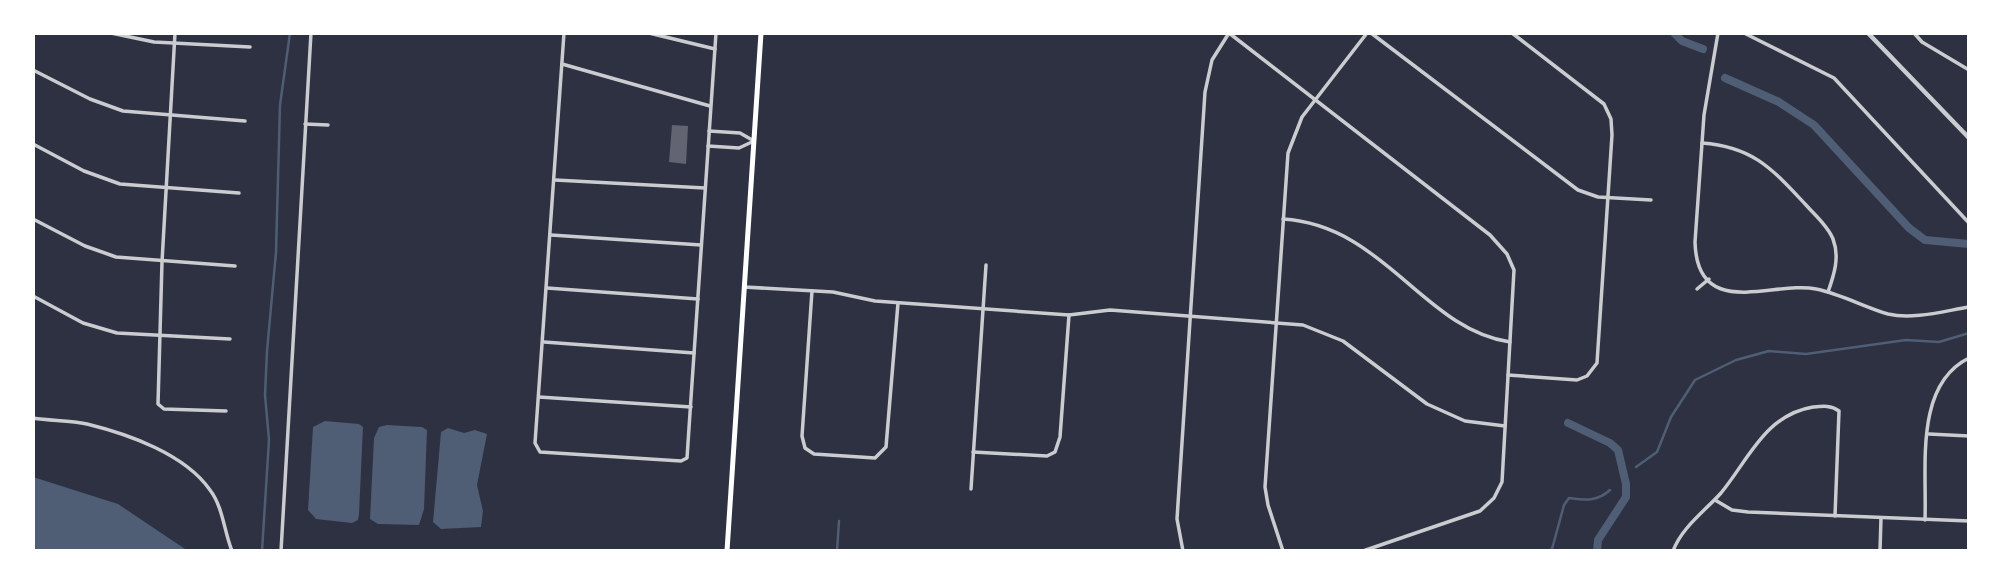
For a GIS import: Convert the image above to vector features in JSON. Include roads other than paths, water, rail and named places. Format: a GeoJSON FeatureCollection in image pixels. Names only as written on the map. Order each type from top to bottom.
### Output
{"type":"FeatureCollection","features":[{"type":"Feature","properties":{"kind":"main road"},"geometry":{"type":"LineString","coordinates":[[727,551],[761,33]]}},
{"type":"Feature","properties":{"kind":"street"},"geometry":{"type":"LineString","coordinates":[[111,33],[136,40],[250,47]]}},
{"type":"Feature","properties":{"kind":"street"},"geometry":{"type":"LineString","coordinates":[[175,33],[162,262],[158,404],[164,409],[226,411]]}},
{"type":"Feature","properties":{"kind":"street"},"geometry":{"type":"LineString","coordinates":[[281,551],[312,33]]}},
{"type":"Feature","properties":{"kind":"street"},"geometry":{"type":"LineString","coordinates":[[564,33],[535,443],[540,452],[681,461],[687,458],[716,33]]}},
{"type":"Feature","properties":{"kind":"street"},"geometry":{"type":"LineString","coordinates":[[649,33],[715,49]]}},
{"type":"Feature","properties":{"kind":"street"},"geometry":{"type":"LineString","coordinates":[[1183,551],[1177,519],[1207,74],[1216,52],[1229,33],[1503,248],[1515,276],[1502,482],[1497,494],[1485,508],[1363,551]]}},
{"type":"Feature","properties":{"kind":"street"},"geometry":{"type":"LineString","coordinates":[[1283,551],[1265,487],[1290,144],[1296,127],[1314,100],[1369,33],[1578,190],[1590,196],[1651,200]]}},
{"type":"Feature","properties":{"kind":"street"},"geometry":{"type":"LineString","coordinates":[[1508,375],[1577,380],[1587,376],[1597,363],[1612,124],[1607,108],[1512,33]]}},
{"type":"Feature","properties":{"kind":"street"},"geometry":{"type":"LineString","coordinates":[[1718,33],[1702,143],[1696,251],[1709,279],[1723,289],[1744,294],[1809,288],[1900,316],[1969,307]]}},
{"type":"Feature","properties":{"kind":"street"},"geometry":{"type":"LineString","coordinates":[[1744,33],[1833,78],[1969,223]]}},
{"type":"Feature","properties":{"kind":"street"},"geometry":{"type":"LineString","coordinates":[[1868,33],[1969,138]]}},
{"type":"Feature","properties":{"kind":"street"},"geometry":{"type":"LineString","coordinates":[[1914,33],[1922,42],[1969,70]]}},
{"type":"Feature","properties":{"kind":"street"},"geometry":{"type":"LineString","coordinates":[[562,64],[710,106]]}},
{"type":"Feature","properties":{"kind":"street"},"geometry":{"type":"LineString","coordinates":[[33,69],[103,105],[146,115],[245,121]]}},
{"type":"Feature","properties":{"kind":"street"},"geometry":{"type":"LineString","coordinates":[[305,124],[328,125]]}},
{"type":"Feature","properties":{"kind":"street"},"geometry":{"type":"LineString","coordinates":[[709,131],[740,133],[754,141]]}},
{"type":"Feature","properties":{"kind":"street"},"geometry":{"type":"LineString","coordinates":[[708,146],[739,148],[754,141]]}},
{"type":"Feature","properties":{"kind":"street"},"geometry":{"type":"LineString","coordinates":[[1702,143],[1734,147],[1767,163],[1825,226],[1834,239],[1837,259],[1828,292]]}},
{"type":"Feature","properties":{"kind":"street"},"geometry":{"type":"LineString","coordinates":[[33,144],[95,176],[133,187],[239,194]]}},
{"type":"Feature","properties":{"kind":"street"},"geometry":{"type":"LineString","coordinates":[[555,180],[705,188]]}},
{"type":"Feature","properties":{"kind":"street"},"geometry":{"type":"LineString","coordinates":[[33,219],[99,252],[127,259],[235,266]]}},
{"type":"Feature","properties":{"kind":"street"},"geometry":{"type":"LineString","coordinates":[[1283,219],[1312,223],[1341,233],[1471,331],[1510,342]]}},
{"type":"Feature","properties":{"kind":"street"},"geometry":{"type":"LineString","coordinates":[[551,235],[701,245]]}},
{"type":"Feature","properties":{"kind":"street"},"geometry":{"type":"LineString","coordinates":[[971,489],[986,265]]}},
{"type":"Feature","properties":{"kind":"street"},"geometry":{"type":"LineString","coordinates":[[1698,289],[1709,279]]}},
{"type":"Feature","properties":{"kind":"street"},"geometry":{"type":"LineString","coordinates":[[744,287],[812,291],[898,303],[1069,315],[1110,310],[1303,325],[1336,338],[1418,399],[1444,413],[1477,424],[1504,426]]}},
{"type":"Feature","properties":{"kind":"street"},"geometry":{"type":"LineString","coordinates":[[547,288],[698,299]]}},
{"type":"Feature","properties":{"kind":"street"},"geometry":{"type":"LineString","coordinates":[[812,291],[802,436],[804,447],[814,454],[869,458],[881,454],[888,439],[898,303]]}},
{"type":"Feature","properties":{"kind":"street"},"geometry":{"type":"LineString","coordinates":[[33,296],[74,318],[104,330],[128,335],[230,339]]}},
{"type":"Feature","properties":{"kind":"street"},"geometry":{"type":"LineString","coordinates":[[973,452],[1047,456],[1055,452],[1060,437],[1069,315]]}},
{"type":"Feature","properties":{"kind":"street"},"geometry":{"type":"LineString","coordinates":[[544,342],[694,353]]}},
{"type":"Feature","properties":{"kind":"street"},"geometry":{"type":"LineString","coordinates":[[1925,520],[1931,403],[1938,384],[1951,369],[1969,358]]}},
{"type":"Feature","properties":{"kind":"street"},"geometry":{"type":"LineString","coordinates":[[539,397],[691,407]]}},
{"type":"Feature","properties":{"kind":"street"},"geometry":{"type":"LineString","coordinates":[[1673,551],[1680,537],[1714,500],[1773,424],[1794,412],[1829,407],[1839,411],[1835,516]]}},
{"type":"Feature","properties":{"kind":"street"},"geometry":{"type":"LineString","coordinates":[[33,418],[88,424],[136,440],[186,466],[211,490],[232,551]]}},
{"type":"Feature","properties":{"kind":"street"},"geometry":{"type":"LineString","coordinates":[[1928,434],[1969,436]]}},
{"type":"Feature","properties":{"kind":"street"},"geometry":{"type":"LineString","coordinates":[[1714,500],[1740,512],[1969,521]]}},
{"type":"Feature","properties":{"kind":"street"},"geometry":{"type":"LineString","coordinates":[[1880,551],[1881,518]]}},
{"type":"Feature","properties":{"kind":"water"},"geometry":{"type":"Polygon","coordinates":[[[325,421],[359,424],[363,427],[359,514],[358,520],[352,523],[316,519],[308,510],[313,427],[325,421]]]}},
{"type":"Feature","properties":{"kind":"water"},"geometry":{"type":"Polygon","coordinates":[[[379,427],[422,427],[427,430],[424,509],[419,525],[378,524],[370,519],[374,438],[379,427]]]}},
{"type":"Feature","properties":{"kind":"water"},"geometry":{"type":"Polygon","coordinates":[[[448,428],[464,433],[475,430],[487,434],[477,485],[483,511],[481,527],[441,529],[433,522],[441,432],[448,428]]]}},
{"type":"Feature","properties":{"kind":"water"},"geometry":{"type":"Polygon","coordinates":[[[33,477],[118,504],[188,551],[33,551],[33,477]]]}},
{"type":"Feature","properties":{"kind":"waterway"},"geometry":{"type":"LineString","coordinates":[[262,551],[269,440],[265,395],[276,252],[280,105],[290,33]]}},
{"type":"Feature","properties":{"kind":"waterway"},"geometry":{"type":"LineString","coordinates":[[1674,33],[1682,41],[1703,49]]}},
{"type":"Feature","properties":{"kind":"waterway"},"geometry":{"type":"LineString","coordinates":[[1725,78],[1779,102],[1814,125],[1909,228],[1925,240],[1969,244]]}},
{"type":"Feature","properties":{"kind":"waterway"},"geometry":{"type":"LineString","coordinates":[[1636,467],[1657,452],[1671,417],[1695,380],[1736,360],[1769,351],[1806,354],[1906,340],[1939,342],[1969,333]]}},
{"type":"Feature","properties":{"kind":"waterway"},"geometry":{"type":"LineString","coordinates":[[1568,423],[1610,443],[1618,450],[1626,484],[1626,497],[1598,540],[1597,551]]}},
{"type":"Feature","properties":{"kind":"waterway"},"geometry":{"type":"LineString","coordinates":[[1548,551],[1552,549],[1564,505],[1569,498],[1586,500],[1610,490]]}},
{"type":"Feature","properties":{"kind":"waterway"},"geometry":{"type":"LineString","coordinates":[[837,551],[839,521]]}}]}
